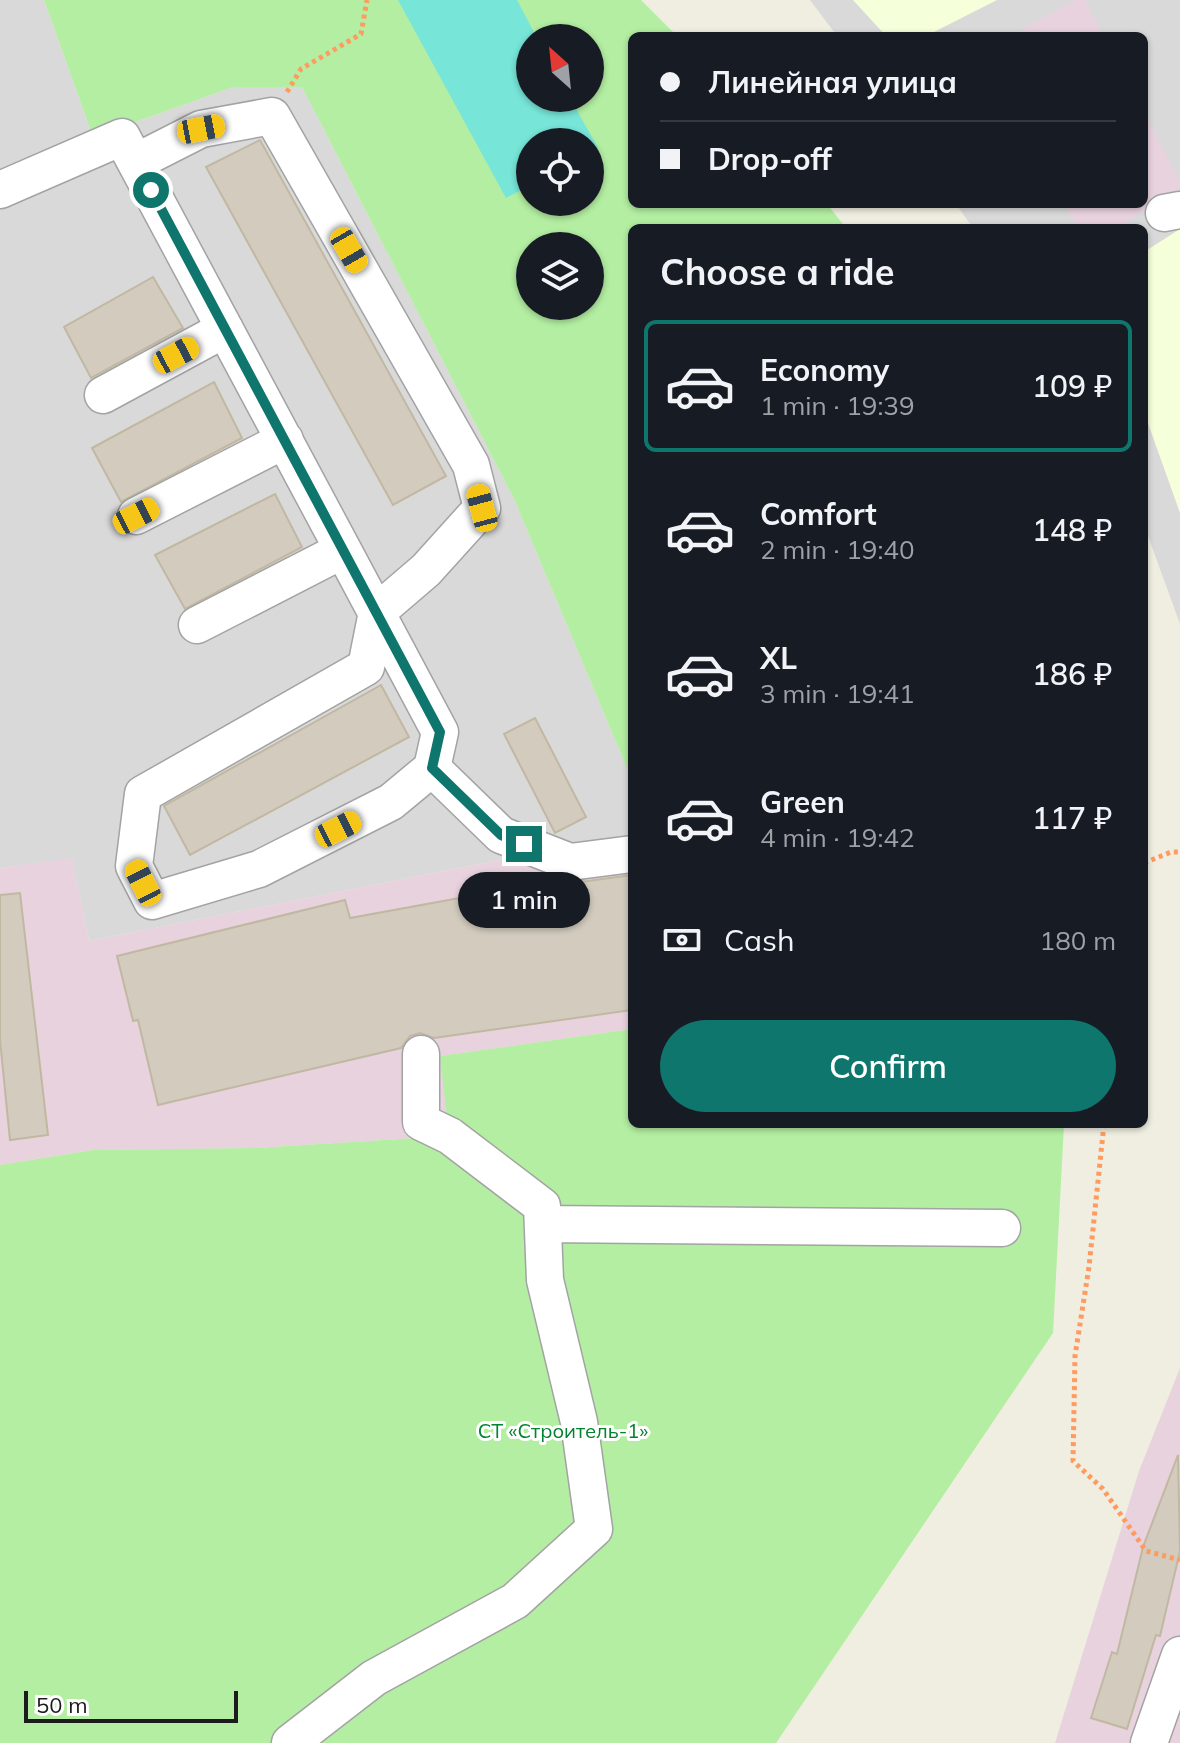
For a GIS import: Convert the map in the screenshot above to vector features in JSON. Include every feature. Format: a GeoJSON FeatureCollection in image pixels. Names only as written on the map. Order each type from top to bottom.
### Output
{"type":"FeatureCollection","features":[{"type":"Feature","properties":{"kind":"street"},"geometry":{"type":"LineString","coordinates":[[0,190],[122,137],[377,612],[440,732],[432,768],[391,802],[259,869],[152,901],[134,866],[143,794],[366,667],[377,612],[426,570],[482,508],[471,465],[272,116],[201,129],[136,162]]}},
{"type":"Feature","properties":{"kind":"street"},"geometry":{"type":"LineString","coordinates":[[103,395],[225,329]]}},
{"type":"Feature","properties":{"kind":"street"},"geometry":{"type":"LineString","coordinates":[[136,516],[285,440]]}},
{"type":"Feature","properties":{"kind":"street"},"geometry":{"type":"LineString","coordinates":[[197,625],[343,550]]}},
{"type":"Feature","properties":{"kind":"street"},"geometry":{"type":"LineString","coordinates":[[432,768],[501,835],[570,862],[628,855]]}},
{"type":"Feature","properties":{"kind":"street"},"geometry":{"type":"LineString","coordinates":[[290,1743],[374,1678],[515,1601],[594,1529],[579,1422],[545,1280],[542,1206],[450,1136],[421,1122],[421,1054]]}},
{"type":"Feature","properties":{"kind":"street"},"geometry":{"type":"LineString","coordinates":[[543,1224],[1002,1228]]}},
{"type":"Feature","properties":{"kind":"street"},"geometry":{"type":"LineString","coordinates":[[1149,1743],[1180,1655]]}},
{"type":"Feature","properties":{"kind":"path"},"geometry":{"type":"LineString","coordinates":[[272,116],[301,69],[361,34],[367,0]]}},
{"type":"Feature","properties":{"kind":"path"},"geometry":{"type":"LineString","coordinates":[[1148,861],[1171,852],[1180,852]]}},
{"type":"Feature","properties":{"kind":"path"},"geometry":{"type":"LineString","coordinates":[[1104,1128],[1089,1267],[1075,1356],[1073,1461],[1103,1489],[1146,1551],[1180,1560]]}},
{"type":"Feature","properties":{"kind":"shaded area"},"geometry":{"type":"Polygon","coordinates":[[[0,0],[44,0],[93,137],[233,87],[302,87],[514,499],[628,770],[628,835],[89,941],[72,859],[0,868],[0,0]]]}},
{"type":"Feature","properties":{"kind":"shaded area"},"geometry":{"type":"Polygon","coordinates":[[[398,0],[517,0],[530,24],[516,24],[516,112],[578,112],[587,128],[516,128],[516,193],[506,198],[398,0]]]}},
{"type":"Feature","properties":{"kind":"shaded area"},"geometry":{"type":"Polygon","coordinates":[[[810,0],[1180,0],[1180,624],[1148,536],[1148,224],[970,224],[959,208],[1148,208],[1148,32],[834,32],[810,0]]]}},
{"type":"Feature","properties":{"kind":"shaded area"},"geometry":{"type":"Polygon","coordinates":[[[853,0],[997,0],[934,32],[882,32],[853,0]]]}},
{"type":"Feature","properties":{"kind":"shaded area"},"geometry":{"type":"Polygon","coordinates":[[[1075,0],[1085,0],[1101,32],[1018,32],[1075,0]]]}},
{"type":"Feature","properties":{"kind":"shaded area"},"geometry":{"type":"Polygon","coordinates":[[[1148,121],[1180,182],[1180,187],[1148,208],[1148,121]]]}},
{"type":"Feature","properties":{"kind":"shaded area"},"geometry":{"type":"Polygon","coordinates":[[[1066,208],[1148,208],[1123,224],[1076,224],[1066,208]]]}},
{"type":"Feature","properties":{"kind":"shaded area"},"geometry":{"type":"Polygon","coordinates":[[[1180,229],[1180,513],[1148,423],[1148,249],[1180,229]]]}},
{"type":"Feature","properties":{"kind":"shaded area"},"geometry":{"type":"Polygon","coordinates":[[[628,835],[628,1030],[441,1056],[450,1136],[256,1148],[93,1150],[0,1165],[0,868],[72,858],[89,941],[628,835]]]}},
{"type":"Feature","properties":{"kind":"shaded area"},"geometry":{"type":"Polygon","coordinates":[[[1180,1368],[1180,1743],[1055,1743],[1139,1471],[1180,1368]]]}},
{"type":"Feature","properties":{"kind":"green space"},"geometry":{"type":"Polygon","coordinates":[[[44,0],[641,0],[673,32],[628,32],[628,208],[830,208],[843,224],[628,224],[628,770],[514,499],[302,87],[233,87],[93,137],[44,0]]]}},
{"type":"Feature","properties":{"kind":"green space","name":"СТ «Строитель-1»"},"geometry":{"type":"Polygon","coordinates":[[[628,1030],[628,1128],[1064,1128],[1053,1333],[776,1743],[0,1743],[0,1165],[93,1150],[256,1148],[449,1136],[440,1056],[628,1030]]]}},
{"type":"Feature","properties":{"kind":"building"},"geometry":{"type":"Polygon","coordinates":[[[260,140],[446,476],[393,505],[206,167],[260,140]]]}},
{"type":"Feature","properties":{"kind":"building"},"geometry":{"type":"Polygon","coordinates":[[[153,277],[183,328],[91,378],[64,327],[153,277]]]}},
{"type":"Feature","properties":{"kind":"building"},"geometry":{"type":"Polygon","coordinates":[[[214,382],[242,438],[121,502],[92,448],[214,382]]]}},
{"type":"Feature","properties":{"kind":"building"},"geometry":{"type":"Polygon","coordinates":[[[275,494],[302,547],[185,609],[155,555],[275,494]]]}},
{"type":"Feature","properties":{"kind":"building"},"geometry":{"type":"Polygon","coordinates":[[[381,685],[409,737],[190,855],[164,806],[381,685]]]}},
{"type":"Feature","properties":{"kind":"building"},"geometry":{"type":"Polygon","coordinates":[[[535,718],[586,817],[555,833],[504,734],[535,718]]]}},
{"type":"Feature","properties":{"kind":"building"},"geometry":{"type":"Polygon","coordinates":[[[628,876],[628,1011],[434,1038],[420,1033],[410,1036],[401,1048],[158,1105],[138,1020],[133,1021],[117,956],[345,900],[350,918],[558,880],[573,883],[628,876]]]}},
{"type":"Feature","properties":{"kind":"building"},"geometry":{"type":"Polygon","coordinates":[[[20,893],[48,1135],[10,1140],[0,1040],[0,895],[20,893]]]}},
{"type":"Feature","properties":{"kind":"building"},"geometry":{"type":"Polygon","coordinates":[[[1178,1455],[1180,1551],[1160,1636],[1156,1635],[1127,1729],[1091,1718],[1112,1652],[1117,1654],[1143,1547],[1178,1455]]]}},
{"type":"Feature","properties":{"kind":"route"},"geometry":{"type":"LineString","coordinates":[[151,190],[440,732],[432,768],[501,835],[524,844]]}}]}
